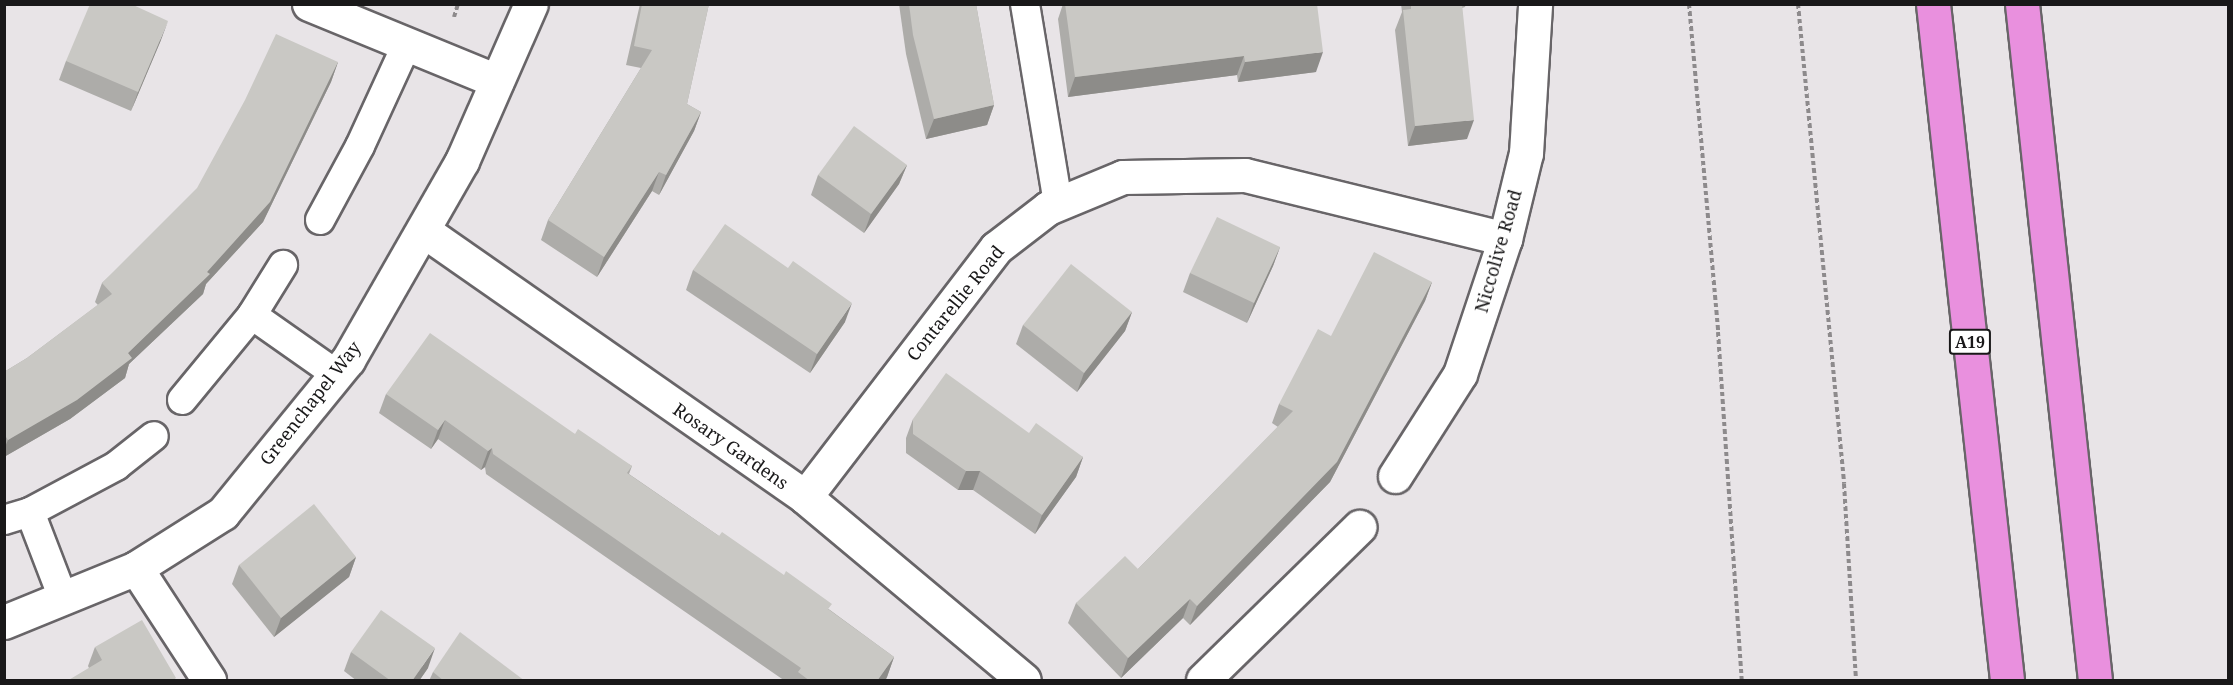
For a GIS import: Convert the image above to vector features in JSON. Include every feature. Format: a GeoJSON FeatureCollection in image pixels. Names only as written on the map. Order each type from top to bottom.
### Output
{"type":"FeatureCollection","features":[{"type":"Feature","properties":{"kind":"highway","name":"A19"},"geometry":{"type":"LineString","coordinates":[[1934,4],[2007,681]]}},
{"type":"Feature","properties":{"kind":"highway"},"geometry":{"type":"LineString","coordinates":[[2022,4],[2095,681]]}},
{"type":"Feature","properties":{"kind":"street"},"geometry":{"type":"LineString","coordinates":[[309,4],[497,81]]}},
{"type":"Feature","properties":{"kind":"street","name":"Greenchapel Way"},"geometry":{"type":"LineString","coordinates":[[4,622],[136,568],[223,513],[336,375],[424,231],[462,161],[531,4]]}},
{"type":"Feature","properties":{"kind":"street","name":"Niccolive Road"},"geometry":{"type":"LineString","coordinates":[[1395,476],[1460,374],[1505,239],[1526,153],[1535,4]]}},
{"type":"Feature","properties":{"kind":"street","name":"Contarellie Road"},"geometry":{"type":"LineString","coordinates":[[805,497],[996,248],[1058,204],[1123,177],[1245,175],[1505,239]]}},
{"type":"Feature","properties":{"kind":"street","name":"Rosary Gardens"},"geometry":{"type":"LineString","coordinates":[[424,231],[805,497],[1024,681]]}},
{"type":"Feature","properties":{"kind":"street"},"geometry":{"type":"LineString","coordinates":[[1203,681],[1359,527]]}},
{"type":"Feature","properties":{"kind":"street"},"geometry":{"type":"LineString","coordinates":[[136,568],[209,681]]}},
{"type":"Feature","properties":{"kind":"lane"},"geometry":{"type":"LineString","coordinates":[[1025,4],[1058,204]]}},
{"type":"Feature","properties":{"kind":"lane"},"geometry":{"type":"LineString","coordinates":[[320,220],[360,146],[406,44]]}},
{"type":"Feature","properties":{"kind":"lane"},"geometry":{"type":"LineString","coordinates":[[182,400],[252,315],[283,266]]}},
{"type":"Feature","properties":{"kind":"lane"},"geometry":{"type":"LineString","coordinates":[[252,315],[336,375]]}},
{"type":"Feature","properties":{"kind":"lane"},"geometry":{"type":"LineString","coordinates":[[63,598],[17,516],[116,466],[154,436]]}},
{"type":"Feature","properties":{"kind":"path"},"geometry":{"type":"LineString","coordinates":[[1689,4],[1719,332],[1742,681]]}},
{"type":"Feature","properties":{"kind":"path"},"geometry":{"type":"LineString","coordinates":[[1798,4],[1844,484],[1856,681]]}},
{"type":"Feature","properties":{"kind":"building"},"geometry":{"type":"Polygon","coordinates":[[[90,4],[131,4],[168,21],[138,92],[66,61],[90,4]]]}},
{"type":"Feature","properties":{"kind":"building"},"geometry":{"type":"Polygon","coordinates":[[[642,4],[709,4],[687,104],[701,112],[666,175],[659,172],[604,257],[548,220],[652,50],[634,46],[642,4]]]}},
{"type":"Feature","properties":{"kind":"building"},"geometry":{"type":"Polygon","coordinates":[[[909,4],[976,4],[994,105],[934,119],[913,35],[909,4]]]}},
{"type":"Feature","properties":{"kind":"building"},"geometry":{"type":"Polygon","coordinates":[[[1065,4],[1317,4],[1323,52],[1245,62],[1244,56],[1075,77],[1065,4]]]}},
{"type":"Feature","properties":{"kind":"building"},"geometry":{"type":"Polygon","coordinates":[[[1411,4],[1462,4],[1474,120],[1415,126],[1403,10],[1411,9],[1411,4]]]}},
{"type":"Feature","properties":{"kind":"building"},"geometry":{"type":"Polygon","coordinates":[[[276,34],[338,62],[270,202],[207,272],[210,274],[128,353],[132,358],[77,400],[8,440],[4,434],[4,372],[27,358],[112,294],[102,283],[197,188],[245,100],[276,34]]]}},
{"type":"Feature","properties":{"kind":"building"},"geometry":{"type":"Polygon","coordinates":[[[854,126],[907,165],[871,214],[818,175],[854,126]]]}},
{"type":"Feature","properties":{"kind":"building"},"geometry":{"type":"Polygon","coordinates":[[[1217,217],[1280,247],[1254,303],[1190,273],[1217,217]]]}},
{"type":"Feature","properties":{"kind":"building"},"geometry":{"type":"Polygon","coordinates":[[[725,224],[788,268],[793,261],[852,303],[817,354],[693,270],[725,224]]]}},
{"type":"Feature","properties":{"kind":"building"},"geometry":{"type":"Polygon","coordinates":[[[1374,252],[1432,282],[1337,462],[1197,606],[1190,599],[1128,658],[1076,603],[1125,556],[1138,569],[1293,411],[1279,404],[1318,329],[1331,336],[1374,252]]]}},
{"type":"Feature","properties":{"kind":"building"},"geometry":{"type":"Polygon","coordinates":[[[1071,264],[1132,312],[1084,373],[1023,325],[1071,264]]]}},
{"type":"Feature","properties":{"kind":"building"},"geometry":{"type":"Polygon","coordinates":[[[430,333],[575,434],[578,429],[632,466],[627,473],[719,536],[722,532],[784,575],[786,571],[832,604],[828,609],[894,657],[877,681],[810,681],[798,672],[801,668],[493,454],[492,448],[488,451],[445,420],[438,430],[386,394],[430,333]]]}},
{"type":"Feature","properties":{"kind":"building"},"geometry":{"type":"Polygon","coordinates":[[[946,373],[1029,433],[1036,423],[1083,457],[1042,515],[980,471],[966,471],[913,434],[913,419],[946,373]]]}},
{"type":"Feature","properties":{"kind":"building"},"geometry":{"type":"Polygon","coordinates":[[[314,504],[356,557],[281,618],[239,565],[314,504]]]}},
{"type":"Feature","properties":{"kind":"building"},"geometry":{"type":"Polygon","coordinates":[[[381,610],[435,648],[412,681],[391,681],[351,652],[381,610]]]}},
{"type":"Feature","properties":{"kind":"building"},"geometry":{"type":"Polygon","coordinates":[[[142,620],[176,678],[172,681],[67,681],[102,660],[95,647],[142,620]]]}},
{"type":"Feature","properties":{"kind":"building"},"geometry":{"type":"Polygon","coordinates":[[[460,632],[525,681],[444,681],[433,672],[460,632]]]}}]}
